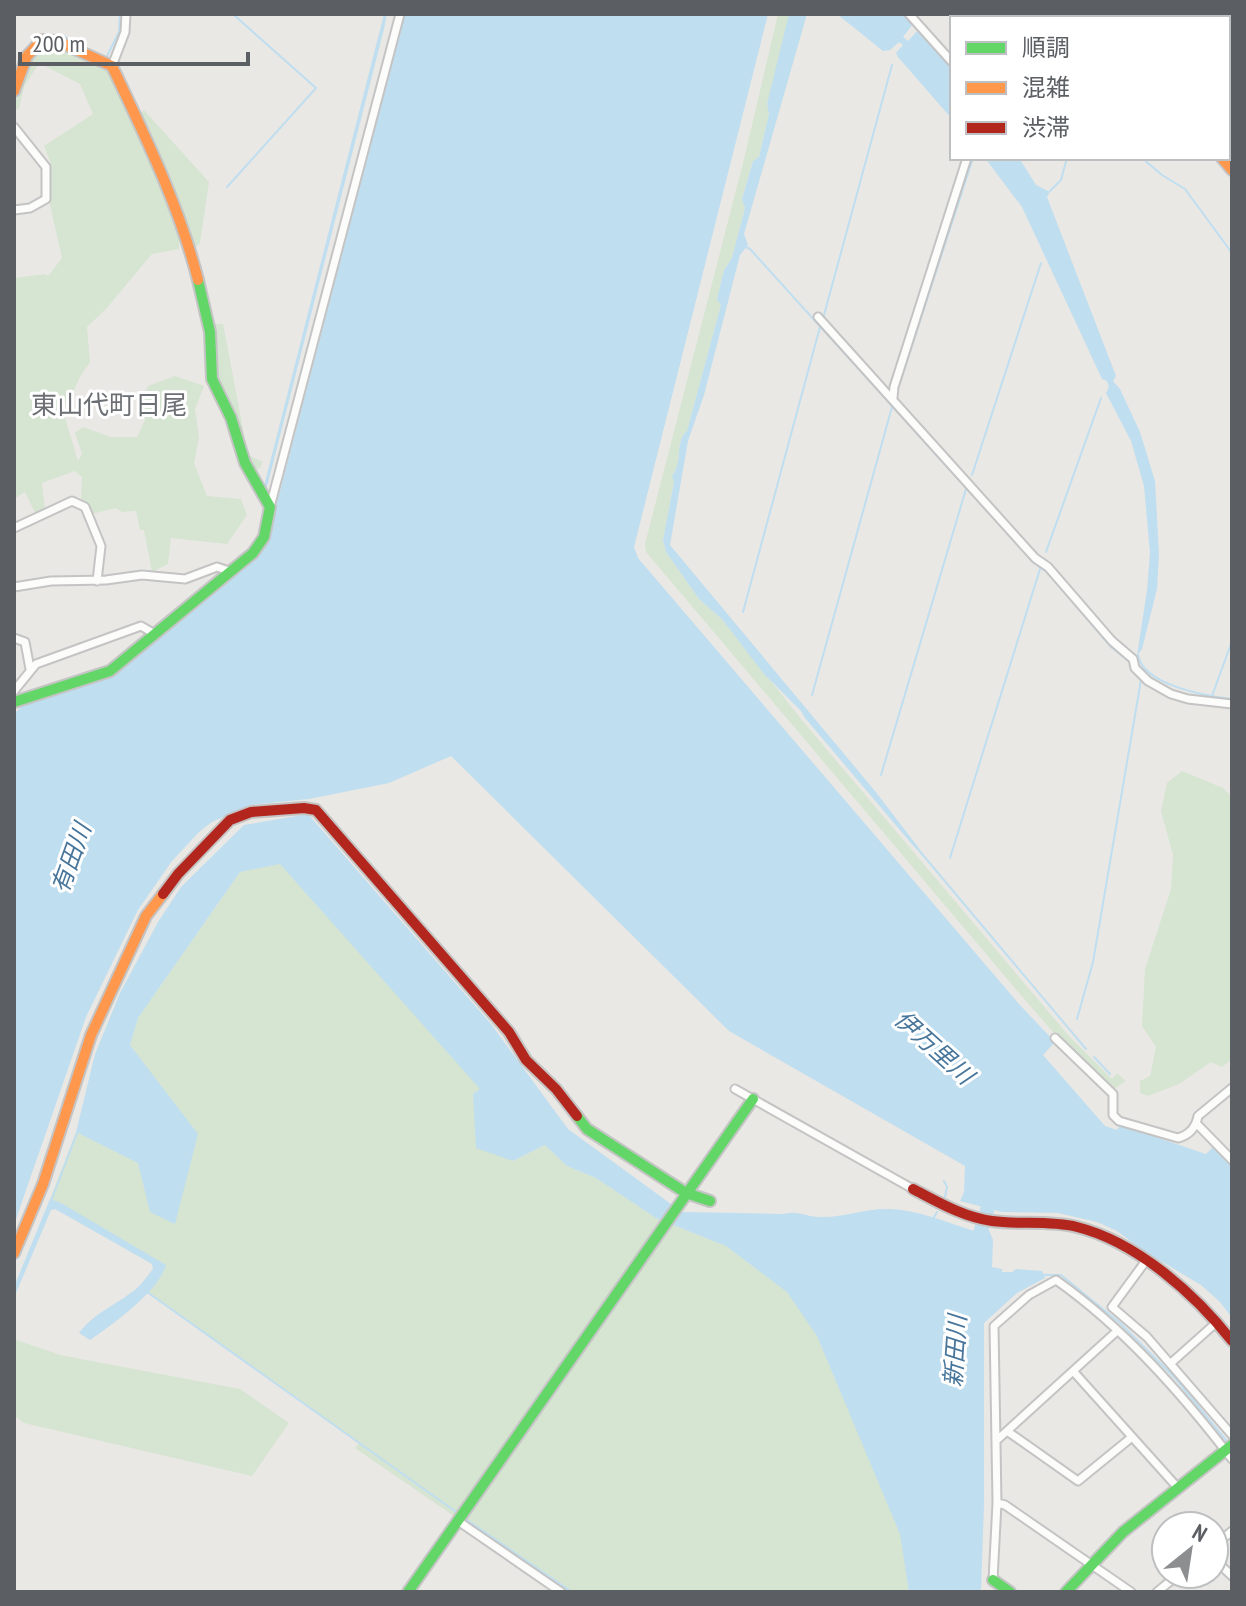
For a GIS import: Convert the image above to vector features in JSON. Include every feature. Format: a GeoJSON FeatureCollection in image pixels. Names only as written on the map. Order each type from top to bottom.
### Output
{"type":"FeatureCollection","features":[{"type":"Feature","properties":{"kind":"main road"},"geometry":{"type":"LineString","coordinates":[[14,91],[27,56],[42,40],[57,41],[112,66],[153,152],[186,233],[210,332],[212,379],[231,418],[245,463],[270,507],[259,546],[110,671],[14,702]]}},
{"type":"Feature","properties":{"kind":"main road"},"geometry":{"type":"LineString","coordinates":[[14,1253],[43,1184],[91,1035],[146,916],[205,844],[230,820],[251,812],[304,808],[316,810],[509,1032],[526,1060],[556,1089],[579,1120],[683,1196],[710,1201]]}},
{"type":"Feature","properties":{"kind":"main road"},"geometry":{"type":"LineString","coordinates":[[408,1592],[753,1099]]}},
{"type":"Feature","properties":{"kind":"main road"},"geometry":{"type":"LineString","coordinates":[[913,1189],[957,1212],[979,1219],[1051,1222],[1079,1227],[1111,1240],[1189,1293],[1232,1341]]}},
{"type":"Feature","properties":{"kind":"main road"},"geometry":{"type":"LineString","coordinates":[[1066,1592],[1125,1530],[1230,1451]]}},
{"type":"Feature","properties":{"kind":"main road"},"geometry":{"type":"LineString","coordinates":[[993,1580],[1010,1592]]}},
{"type":"Feature","properties":{"kind":"street"},"geometry":{"type":"LineString","coordinates":[[112,66],[125,32],[126,14]]}},
{"type":"Feature","properties":{"kind":"street"},"geometry":{"type":"LineString","coordinates":[[270,507],[400,14]]}},
{"type":"Feature","properties":{"kind":"street"},"geometry":{"type":"LineString","coordinates":[[909,14],[950,60]]}},
{"type":"Feature","properties":{"kind":"street"},"geometry":{"type":"LineString","coordinates":[[14,127],[46,167],[46,199],[30,208],[14,210]]}},
{"type":"Feature","properties":{"kind":"street"},"geometry":{"type":"LineString","coordinates":[[893,398],[966,160]]}},
{"type":"Feature","properties":{"kind":"street"},"geometry":{"type":"LineString","coordinates":[[818,317],[1035,558],[1048,567],[1148,681],[1171,694],[1188,699],[1232,704]]}},
{"type":"Feature","properties":{"kind":"street"},"geometry":{"type":"LineString","coordinates":[[14,528],[72,501],[80,503],[85,507],[101,546],[97,581]]}},
{"type":"Feature","properties":{"kind":"street"},"geometry":{"type":"LineString","coordinates":[[14,587],[51,581],[97,581],[142,575],[185,579],[217,567],[229,571]]}},
{"type":"Feature","properties":{"kind":"street"},"geometry":{"type":"LineString","coordinates":[[14,691],[36,664],[141,626],[153,633]]}},
{"type":"Feature","properties":{"kind":"street"},"geometry":{"type":"LineString","coordinates":[[14,638],[25,642],[30,669]]}},
{"type":"Feature","properties":{"kind":"street"},"geometry":{"type":"LineString","coordinates":[[1055,1038],[1113,1094],[1113,1115],[1119,1121],[1178,1138],[1184,1136],[1198,1116],[1232,1088]]}},
{"type":"Feature","properties":{"kind":"street"},"geometry":{"type":"LineString","coordinates":[[735,1089],[913,1189]]}},
{"type":"Feature","properties":{"kind":"street"},"geometry":{"type":"LineString","coordinates":[[1196,1123],[1232,1160]]}},
{"type":"Feature","properties":{"kind":"street"},"geometry":{"type":"LineString","coordinates":[[1145,1262],[1112,1307],[1147,1337],[1232,1435]]}},
{"type":"Feature","properties":{"kind":"street"},"geometry":{"type":"LineString","coordinates":[[993,1580],[997,1503],[994,1326],[1029,1295],[1056,1280],[1117,1331],[1230,1451]]}},
{"type":"Feature","properties":{"kind":"street"},"geometry":{"type":"LineString","coordinates":[[1171,1363],[1217,1322]]}},
{"type":"Feature","properties":{"kind":"street"},"geometry":{"type":"LineString","coordinates":[[997,1440],[1117,1331]]}},
{"type":"Feature","properties":{"kind":"street"},"geometry":{"type":"LineString","coordinates":[[1073,1371],[1178,1488]]}},
{"type":"Feature","properties":{"kind":"street"},"geometry":{"type":"LineString","coordinates":[[1007,1431],[1078,1481],[1132,1437]]}},
{"type":"Feature","properties":{"kind":"street"},"geometry":{"type":"LineString","coordinates":[[997,1503],[1005,1505],[1131,1592]]}},
{"type":"Feature","properties":{"kind":"street"},"geometry":{"type":"LineString","coordinates":[[461,1516],[561,1592]]}},
{"type":"Feature","properties":{"kind":"green space"},"geometry":{"type":"Polygon","coordinates":[[[778,14],[789,14],[789,19],[767,104],[769,114],[759,157],[753,161],[742,198],[745,208],[717,299],[721,305],[687,431],[681,441],[678,464],[672,476],[674,482],[663,540],[666,552],[699,599],[722,619],[801,719],[1068,1035],[1112,1079],[1117,1073],[1126,1081],[1112,1090],[1060,1040],[1020,994],[646,552],[645,544],[778,14]]]}},
{"type":"Feature","properties":{"kind":"green space"},"geometry":{"type":"Polygon","coordinates":[[[40,46],[84,58],[112,74],[179,230],[179,249],[152,254],[87,327],[90,363],[62,408],[78,461],[82,454],[75,433],[83,427],[111,437],[137,437],[145,420],[143,395],[148,386],[175,376],[204,386],[195,409],[199,438],[194,463],[207,496],[241,499],[247,515],[227,544],[171,538],[168,564],[152,572],[144,530],[140,530],[136,511],[122,512],[116,508],[92,514],[81,498],[82,477],[75,471],[42,483],[45,510],[36,515],[25,492],[14,499],[14,278],[48,276],[62,258],[48,196],[50,161],[44,146],[93,114],[80,84],[39,63],[24,87],[19,109],[16,110],[16,93],[21,75],[40,46]]]}},
{"type":"Feature","properties":{"kind":"green space"},"geometry":{"type":"Polygon","coordinates":[[[144,110],[209,182],[200,243],[193,250],[139,114],[144,110]]]}},
{"type":"Feature","properties":{"kind":"green space"},"geometry":{"type":"Polygon","coordinates":[[[211,324],[223,324],[248,455],[263,462],[259,469],[251,468],[214,375],[211,324]]]}},
{"type":"Feature","properties":{"kind":"green space"},"geometry":{"type":"Polygon","coordinates":[[[1182,771],[1223,788],[1232,797],[1232,1059],[1222,1067],[1211,1062],[1179,1084],[1148,1096],[1140,1093],[1140,1081],[1150,1076],[1156,1047],[1142,1026],[1145,969],[1171,889],[1173,855],[1161,811],[1167,783],[1182,771]]]}},
{"type":"Feature","properties":{"kind":"green space"},"geometry":{"type":"Polygon","coordinates":[[[280,863],[481,1089],[513,1161],[545,1145],[567,1166],[596,1178],[656,1218],[726,1246],[788,1292],[817,1336],[901,1534],[909,1592],[564,1592],[355,1448],[359,1443],[147,1292],[164,1271],[61,1203],[50,1199],[76,1132],[139,1163],[150,1211],[198,1135],[130,1045],[138,1018],[240,872],[280,863]]]}},
{"type":"Feature","properties":{"kind":"green space"},"geometry":{"type":"Polygon","coordinates":[[[14,1339],[60,1355],[240,1389],[289,1423],[252,1476],[24,1423],[14,1415],[14,1339]]]}},
{"type":"Feature","properties":{"kind":"water"},"geometry":{"type":"Polygon","coordinates":[[[384,14],[387,14],[384,29],[267,487],[264,486],[384,14]]]}},
{"type":"Feature","properties":{"kind":"water"},"geometry":{"type":"Polygon","coordinates":[[[405,14],[768,14],[634,547],[638,558],[1019,1004],[1055,1042],[1043,1055],[1105,1126],[1117,1130],[1120,1125],[1206,1154],[1213,1147],[1232,1165],[1232,1318],[1201,1285],[1117,1231],[1097,1222],[1058,1213],[1002,1212],[960,1201],[964,1192],[965,1166],[729,1031],[451,756],[389,783],[309,799],[250,805],[212,822],[199,832],[172,861],[138,910],[86,1017],[14,1225],[14,714],[22,706],[114,676],[258,557],[266,544],[405,14]]]}},
{"type":"Feature","properties":{"kind":"water"},"geometry":{"type":"Polygon","coordinates":[[[789,14],[807,14],[744,234],[748,245],[740,255],[704,395],[688,441],[670,545],[875,791],[918,847],[916,849],[801,711],[764,674],[722,619],[699,599],[666,552],[663,540],[674,482],[672,476],[678,464],[681,441],[687,431],[721,305],[717,299],[745,208],[742,199],[753,161],[759,157],[769,114],[767,104],[789,14]]]}},
{"type":"Feature","properties":{"kind":"water"},"geometry":{"type":"Polygon","coordinates":[[[837,14],[904,14],[913,24],[903,37],[908,41],[919,29],[950,66],[950,117],[898,57],[896,53],[903,45],[899,42],[890,50],[883,51],[837,14]]]}},
{"type":"Feature","properties":{"kind":"water"},"geometry":{"type":"Polygon","coordinates":[[[987,160],[1020,160],[1036,185],[1050,192],[1047,197],[1116,376],[1113,381],[1120,389],[1140,432],[1155,481],[1159,554],[1157,589],[1142,649],[1137,656],[1150,553],[1144,486],[1131,441],[1106,393],[1109,387],[1107,381],[1102,379],[1022,207],[987,160]]]}},
{"type":"Feature","properties":{"kind":"water"},"geometry":{"type":"Polygon","coordinates":[[[308,814],[491,1024],[568,1129],[682,1212],[794,1213],[820,1217],[880,1209],[900,1210],[974,1231],[975,1227],[988,1228],[993,1240],[992,1267],[1002,1269],[1002,1272],[1016,1269],[1042,1271],[1045,1278],[1017,1293],[984,1323],[981,1592],[909,1592],[900,1534],[817,1336],[787,1292],[726,1246],[656,1218],[596,1178],[567,1166],[545,1145],[513,1161],[476,1148],[473,1094],[480,1089],[280,864],[240,872],[138,1018],[130,1045],[198,1134],[175,1224],[150,1212],[138,1163],[76,1132],[95,1054],[120,993],[158,922],[181,887],[244,825],[308,814]]]}},
{"type":"Feature","properties":{"kind":"water"},"geometry":{"type":"Polygon","coordinates":[[[50,1199],[166,1265],[144,1297],[90,1340],[79,1333],[99,1314],[138,1287],[153,1269],[152,1264],[55,1209],[51,1210],[14,1298],[14,1287],[50,1199]]]}},
{"type":"Feature","properties":{"kind":"waterway"},"geometry":{"type":"LineString","coordinates":[[59,34],[106,58],[119,32],[120,14]]}},
{"type":"Feature","properties":{"kind":"waterway"},"geometry":{"type":"LineString","coordinates":[[227,187],[316,88],[234,15]]}},
{"type":"Feature","properties":{"kind":"waterway"},"geometry":{"type":"LineString","coordinates":[[824,315],[892,65]]}},
{"type":"Feature","properties":{"kind":"waterway"},"geometry":{"type":"LineString","coordinates":[[898,389],[972,160]]}},
{"type":"Feature","properties":{"kind":"waterway"},"geometry":{"type":"LineString","coordinates":[[1050,191],[1061,180],[1066,160]]}},
{"type":"Feature","properties":{"kind":"waterway"},"geometry":{"type":"LineString","coordinates":[[1144,160],[1185,189],[1232,253]]}},
{"type":"Feature","properties":{"kind":"waterway"},"geometry":{"type":"LineString","coordinates":[[746,247],[1034,563],[1048,573],[1111,647],[1132,664]]}},
{"type":"Feature","properties":{"kind":"waterway"},"geometry":{"type":"LineString","coordinates":[[972,475],[1041,263]]}},
{"type":"Feature","properties":{"kind":"waterway"},"geometry":{"type":"LineString","coordinates":[[743,612],[820,327]]}},
{"type":"Feature","properties":{"kind":"waterway"},"geometry":{"type":"LineString","coordinates":[[1046,552],[1101,398]]}},
{"type":"Feature","properties":{"kind":"waterway"},"geometry":{"type":"LineString","coordinates":[[812,695],[892,407]]}},
{"type":"Feature","properties":{"kind":"waterway"},"geometry":{"type":"LineString","coordinates":[[881,775],[966,489]]}},
{"type":"Feature","properties":{"kind":"waterway"},"geometry":{"type":"LineString","coordinates":[[950,858],[1040,569]]}},
{"type":"Feature","properties":{"kind":"waterway"},"geometry":{"type":"LineString","coordinates":[[1212,696],[1232,641]]}},
{"type":"Feature","properties":{"kind":"waterway"},"geometry":{"type":"LineString","coordinates":[[1138,655],[1142,665],[1163,681],[1192,692],[1232,699]]}},
{"type":"Feature","properties":{"kind":"waterway"},"geometry":{"type":"LineString","coordinates":[[1077,1019],[1093,962],[1141,680]]}},
{"type":"Feature","properties":{"kind":"waterway"},"geometry":{"type":"LineString","coordinates":[[917,848],[1086,1049]]}},
{"type":"Feature","properties":{"kind":"waterway"},"geometry":{"type":"LineString","coordinates":[[1094,1057],[1110,1074]]}},
{"type":"Feature","properties":{"kind":"waterway"},"geometry":{"type":"LineString","coordinates":[[51,1201],[77,1133]]}},
{"type":"Feature","properties":{"kind":"waterway"},"geometry":{"type":"LineString","coordinates":[[944,1181],[947,1187],[945,1197]]}},
{"type":"Feature","properties":{"kind":"waterway","name":"新田川"},"geometry":{"type":"LineString","coordinates":[[977,1243],[993,1191]]}},
{"type":"Feature","properties":{"kind":"waterway"},"geometry":{"type":"LineString","coordinates":[[933,1219],[937,1212]]}},
{"type":"Feature","properties":{"kind":"waterway"},"geometry":{"type":"LineString","coordinates":[[1042,1275],[1061,1275],[1120,1323],[1175,1378],[1229,1444]]}},
{"type":"Feature","properties":{"kind":"waterway"},"geometry":{"type":"LineString","coordinates":[[147,1292],[459,1514]]}},
{"type":"Feature","properties":{"kind":"waterway"},"geometry":{"type":"LineString","coordinates":[[464,1518],[572,1592]]}},
{"type":"Feature","properties":{"kind":"traffic: fast"},"geometry":{"type":"LineString","coordinates":[[14,702],[110,671],[253,553],[264,537],[270,507],[245,463],[231,418],[212,379],[210,332],[198,280]]}},
{"type":"Feature","properties":{"kind":"traffic: fast"},"geometry":{"type":"LineString","coordinates":[[408,1592],[753,1099]]}},
{"type":"Feature","properties":{"kind":"traffic: fast"},"geometry":{"type":"LineString","coordinates":[[577,1116],[587,1129],[686,1193],[710,1201]]}},
{"type":"Feature","properties":{"kind":"traffic: fast"},"geometry":{"type":"LineString","coordinates":[[1066,1592],[1123,1532],[1232,1445]]}},
{"type":"Feature","properties":{"kind":"traffic: fast"},"geometry":{"type":"LineString","coordinates":[[993,1580],[1010,1592]]}},
{"type":"Feature","properties":{"kind":"traffic: slow"},"geometry":{"type":"LineString","coordinates":[[14,91],[27,56],[42,40],[57,41],[112,66],[171,198],[198,280]]}},
{"type":"Feature","properties":{"kind":"traffic: slow"},"geometry":{"type":"LineString","coordinates":[[1224,160],[1232,170]]}},
{"type":"Feature","properties":{"kind":"traffic: slow"},"geometry":{"type":"LineString","coordinates":[[14,1253],[43,1184],[91,1035],[146,916],[163,894]]}},
{"type":"Feature","properties":{"kind":"traffic: jam"},"geometry":{"type":"LineString","coordinates":[[163,894],[230,820],[251,812],[316,810],[509,1032],[526,1060],[556,1089],[577,1116]]}},
{"type":"Feature","properties":{"kind":"traffic: jam"},"geometry":{"type":"LineString","coordinates":[[913,1189],[981,1219],[1066,1225],[1099,1234],[1143,1257],[1183,1288],[1232,1341]]}},
{"type":"Feature","properties":{"kind":"district","name":"東山代町日尾"},"geometry":{"type":"Point","coordinates":[109,404]}},
{"type":"Feature","properties":{"kind":"water label","name":"有田川"},"geometry":{"type":"Point","coordinates":[71,858]}},
{"type":"Feature","properties":{"kind":"water label","name":"伊万里川"},"geometry":{"type":"Point","coordinates":[934,1047]}}]}
